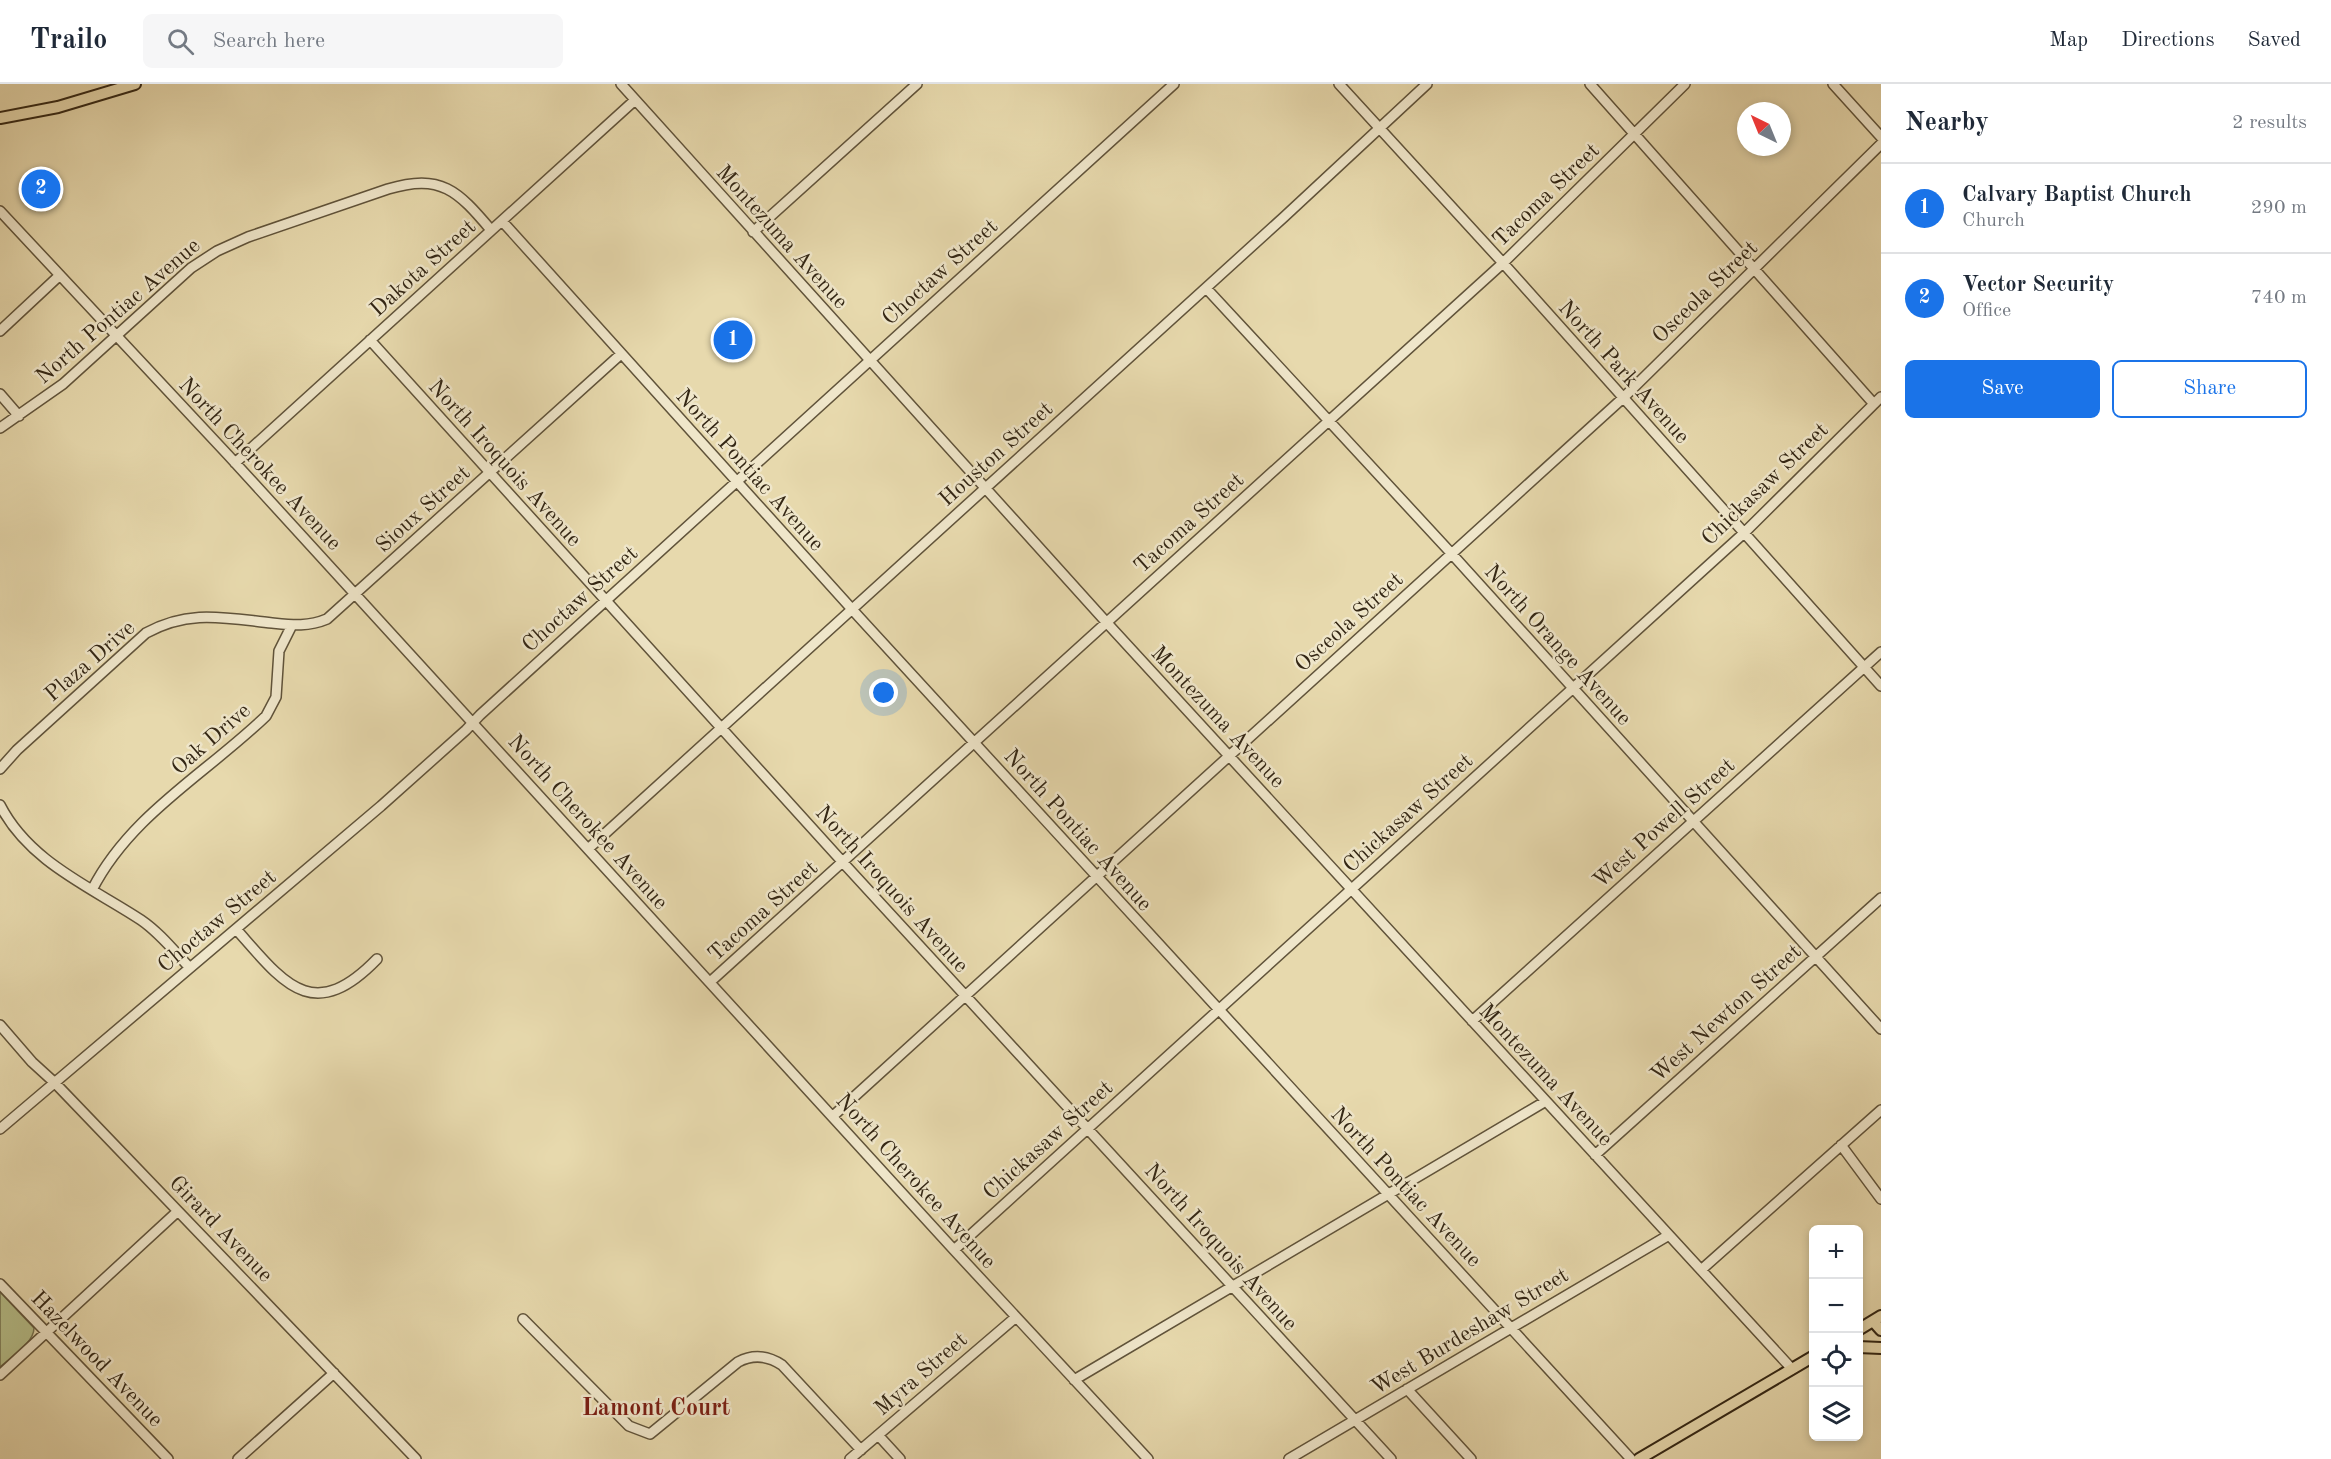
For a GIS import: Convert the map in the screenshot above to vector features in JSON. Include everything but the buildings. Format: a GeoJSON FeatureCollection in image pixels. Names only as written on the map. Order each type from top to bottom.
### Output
{"type":"FeatureCollection","features":[{"type":"Feature","properties":{"kind":"main road"},"geometry":{"type":"LineString","coordinates":[[0,118],[58,107],[135,84]]}},
{"type":"Feature","properties":{"kind":"main road"},"geometry":{"type":"LineString","coordinates":[[1863,1327],[1877,1319],[1881,1330]]}},
{"type":"Feature","properties":{"kind":"main road"},"geometry":{"type":"LineString","coordinates":[[1863,1347],[1881,1348]]}},
{"type":"Feature","properties":{"kind":"main road"},"geometry":{"type":"LineString","coordinates":[[1639,1459],[1809,1359]]}},
{"type":"Feature","properties":{"kind":"street","name":"Montezuma Avenue"},"geometry":{"type":"LineString","coordinates":[[621,84],[1107,623],[1792,1369]]}},
{"type":"Feature","properties":{"kind":"street"},"geometry":{"type":"LineString","coordinates":[[753,232],[916,84]]}},
{"type":"Feature","properties":{"kind":"street","name":"Choctaw Street"},"geometry":{"type":"LineString","coordinates":[[0,1129],[381,806],[1174,84]]}},
{"type":"Feature","properties":{"kind":"street","name":"North Park Avenue"},"geometry":{"type":"LineString","coordinates":[[1339,84],[1503,263],[1881,686]]}},
{"type":"Feature","properties":{"kind":"street","name":"Houston Street"},"geometry":{"type":"LineString","coordinates":[[588,849],[986,489],[1427,84]]}},
{"type":"Feature","properties":{"kind":"street"},"geometry":{"type":"LineString","coordinates":[[1590,84],[1755,268],[1878,400]]}},
{"type":"Feature","properties":{"kind":"street","name":"Tacoma Street"},"geometry":{"type":"LineString","coordinates":[[710,982],[1503,263],[1685,84]]}},
{"type":"Feature","properties":{"kind":"street"},"geometry":{"type":"LineString","coordinates":[[1833,84],[1881,137]]}},
{"type":"Feature","properties":{"kind":"street","name":"Dakota Street"},"geometry":{"type":"LineString","coordinates":[[235,463],[635,100]]}},
{"type":"Feature","properties":{"kind":"street","name":"Osceola Street"},"geometry":{"type":"LineString","coordinates":[[833,1116],[1623,398],[1881,144]]}},
{"type":"Feature","properties":{"kind":"street","name":"North Pontiac Avenue"},"geometry":{"type":"LineString","coordinates":[[0,428],[63,384],[191,268],[217,251],[248,237],[402,185],[425,183],[452,191],[464,200],[491,230]]}},
{"type":"Feature","properties":{"kind":"street","name":"North Cherokee Avenue"},"geometry":{"type":"LineString","coordinates":[[0,211],[235,463],[1148,1459]]}},
{"type":"Feature","properties":{"kind":"street","name":"North Pontiac Avenue"},"geometry":{"type":"LineString","coordinates":[[502,221],[852,610],[1631,1459]]}},
{"type":"Feature","properties":{"kind":"street"},"geometry":{"type":"LineString","coordinates":[[0,331],[60,275]]}},
{"type":"Feature","properties":{"kind":"street","name":"North Orange Avenue"},"geometry":{"type":"LineString","coordinates":[[1206,288],[1451,553],[1881,1029]]}},
{"type":"Feature","properties":{"kind":"street","name":"North Iroquois Avenue"},"geometry":{"type":"LineString","coordinates":[[370,340],[843,863],[1391,1459]]}},
{"type":"Feature","properties":{"kind":"street","name":"Sioux Street"},"geometry":{"type":"LineString","coordinates":[[355,594],[621,354]]}},
{"type":"Feature","properties":{"kind":"street"},"geometry":{"type":"LineString","coordinates":[[0,394],[19,416]]}},
{"type":"Feature","properties":{"kind":"street","name":"Chickasaw Street"},"geometry":{"type":"LineString","coordinates":[[954,1250],[1744,533],[1878,400]]}},
{"type":"Feature","properties":{"kind":"street"},"geometry":{"type":"LineString","coordinates":[[292,625],[307,625],[327,619],[355,594]]}},
{"type":"Feature","properties":{"kind":"street","name":"Plaza Drive"},"geometry":{"type":"LineString","coordinates":[[0,769],[11,756],[146,633],[161,625],[176,619],[206,616],[292,625]]}},
{"type":"Feature","properties":{"kind":"street","name":"Oak Drive"},"geometry":{"type":"LineString","coordinates":[[92,890],[110,859],[133,831],[266,716],[276,697],[279,651],[292,625]]}},
{"type":"Feature","properties":{"kind":"street","name":"West Powell Street"},"geometry":{"type":"LineString","coordinates":[[1472,1021],[1881,652]]}},
{"type":"Feature","properties":{"kind":"street"},"geometry":{"type":"LineString","coordinates":[[0,806],[21,834],[42,856],[58,869],[151,928],[190,968]]}},
{"type":"Feature","properties":{"kind":"street","name":"West Newton Street"},"geometry":{"type":"LineString","coordinates":[[1595,1155],[1881,898]]}},
{"type":"Feature","properties":{"kind":"street"},"geometry":{"type":"LineString","coordinates":[[237,929],[284,981],[310,993],[324,992],[353,981],[377,959]]}},
{"type":"Feature","properties":{"kind":"street","name":"Girard Avenue"},"geometry":{"type":"LineString","coordinates":[[0,1025],[32,1062],[55,1083],[416,1459]]}},
{"type":"Feature","properties":{"kind":"street"},"geometry":{"type":"LineString","coordinates":[[1074,1380],[1546,1101]]}},
{"type":"Feature","properties":{"kind":"street"},"geometry":{"type":"LineString","coordinates":[[1701,1270],[1881,1110]]}},
{"type":"Feature","properties":{"kind":"street"},"geometry":{"type":"LineString","coordinates":[[1841,1145],[1881,1199]]}},
{"type":"Feature","properties":{"kind":"street"},"geometry":{"type":"LineString","coordinates":[[0,1375],[178,1211]]}},
{"type":"Feature","properties":{"kind":"street","name":"West Burdeshaw Street"},"geometry":{"type":"LineString","coordinates":[[1289,1459],[1669,1235]]}},
{"type":"Feature","properties":{"kind":"street","name":"Hazelwood Avenue"},"geometry":{"type":"LineString","coordinates":[[0,1284],[168,1459]]}},
{"type":"Feature","properties":{"kind":"street","name":"Myra Street"},"geometry":{"type":"LineString","coordinates":[[850,1459],[1016,1317]]}},
{"type":"Feature","properties":{"kind":"street"},"geometry":{"type":"LineString","coordinates":[[524,1319],[629,1426],[650,1434],[733,1365],[748,1357],[759,1356],[782,1365],[861,1449]]}},
{"type":"Feature","properties":{"kind":"street"},"geometry":{"type":"LineString","coordinates":[[238,1459],[334,1373]]}},
{"type":"Feature","properties":{"kind":"street"},"geometry":{"type":"LineString","coordinates":[[1407,1389],[1471,1459]]}},
{"type":"Feature","properties":{"kind":"street"},"geometry":{"type":"LineString","coordinates":[[878,1435],[900,1459]]}},
{"type":"Feature","properties":{"kind":"green space"},"geometry":{"type":"Polygon","coordinates":[[[0,1292],[34,1328],[26,1344],[0,1367],[0,1292]]]}},
{"type":"Feature","properties":{"kind":"place","name":"Vector Security"},"geometry":{"type":"Point","coordinates":[41,189]}},
{"type":"Feature","properties":{"kind":"place","name":"Calvary Baptist Church"},"geometry":{"type":"Point","coordinates":[733,340]}},
{"type":"Feature","properties":{"kind":"district","name":"Lamont Court"},"geometry":{"type":"Point","coordinates":[656,1407]}}]}
